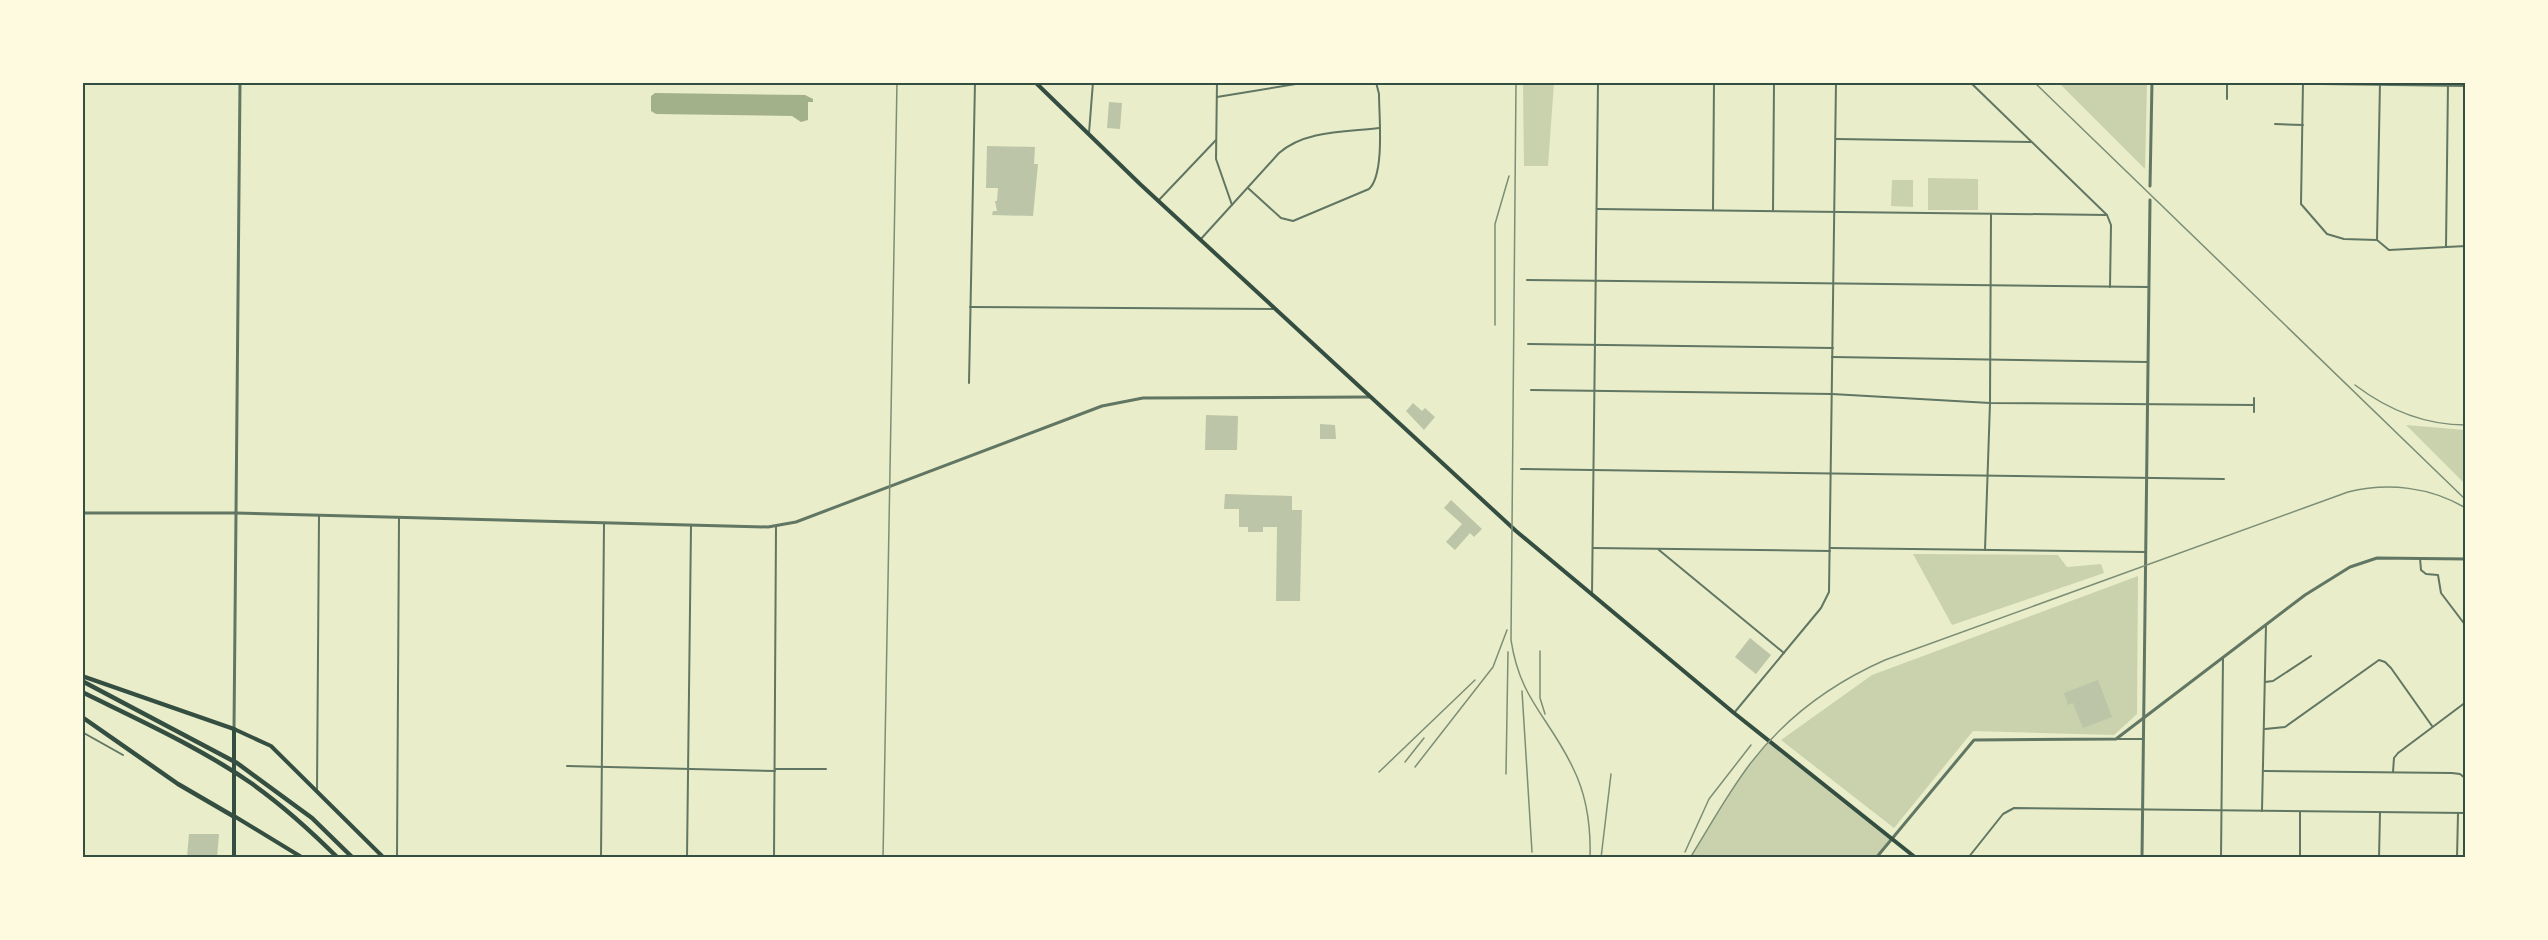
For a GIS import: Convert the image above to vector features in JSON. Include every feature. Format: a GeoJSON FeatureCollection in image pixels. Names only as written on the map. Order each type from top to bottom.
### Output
{"type":"FeatureCollection","features":[{"type":"Feature","properties":{"kind":"highway"},"geometry":{"type":"LineString","coordinates":[[82,676],[234,729]]}},
{"type":"Feature","properties":{"kind":"highway"},"geometry":{"type":"LineString","coordinates":[[82,681],[237,763],[312,818],[353,858]]}},
{"type":"Feature","properties":{"kind":"highway"},"geometry":{"type":"LineString","coordinates":[[82,692],[178,740],[237,774],[309,830],[338,858]]}},
{"type":"Feature","properties":{"kind":"highway"},"geometry":{"type":"LineString","coordinates":[[82,717],[178,784],[233,816]]}},
{"type":"Feature","properties":{"kind":"main road"},"geometry":{"type":"LineString","coordinates":[[1035,82],[1158,201],[1516,531],[1734,712],[1916,858]]}},
{"type":"Feature","properties":{"kind":"main road"},"geometry":{"type":"LineString","coordinates":[[234,858],[234,729],[271,746],[384,858]]}},
{"type":"Feature","properties":{"kind":"main road"},"geometry":{"type":"LineString","coordinates":[[233,816],[303,858]]}},
{"type":"Feature","properties":{"kind":"street"},"geometry":{"type":"LineString","coordinates":[[234,729],[240,82]]}},
{"type":"Feature","properties":{"kind":"street"},"geometry":{"type":"LineString","coordinates":[[969,383],[975,82]]}},
{"type":"Feature","properties":{"kind":"street"},"geometry":{"type":"LineString","coordinates":[[1089,136],[1093,82]]}},
{"type":"Feature","properties":{"kind":"street"},"geometry":{"type":"LineString","coordinates":[[1217,82],[1217,163],[1232,205]]}},
{"type":"Feature","properties":{"kind":"street"},"geometry":{"type":"LineString","coordinates":[[1217,97],[1308,82]]}},
{"type":"Feature","properties":{"kind":"street"},"geometry":{"type":"LineString","coordinates":[[1248,188],[1277,215],[1289,220],[1304,218],[1366,192],[1372,187],[1377,176],[1379,128],[1376,82]]}},
{"type":"Feature","properties":{"kind":"street"},"geometry":{"type":"LineString","coordinates":[[1592,595],[1598,82]]}},
{"type":"Feature","properties":{"kind":"street"},"geometry":{"type":"LineString","coordinates":[[1713,210],[1714,82]]}},
{"type":"Feature","properties":{"kind":"street"},"geometry":{"type":"LineString","coordinates":[[1773,211],[1774,82]]}},
{"type":"Feature","properties":{"kind":"street"},"geometry":{"type":"LineString","coordinates":[[1734,712],[1821,608],[1829,591],[1836,82]]}},
{"type":"Feature","properties":{"kind":"street"},"geometry":{"type":"LineString","coordinates":[[1970,82],[2107,215],[2111,225],[2110,287]]}},
{"type":"Feature","properties":{"kind":"street"},"geometry":{"type":"LineString","coordinates":[[2150,186],[2152,82]]}},
{"type":"Feature","properties":{"kind":"street"},"geometry":{"type":"LineString","coordinates":[[2191,82],[2466,86]]}},
{"type":"Feature","properties":{"kind":"street"},"geometry":{"type":"LineString","coordinates":[[2227,99],[2228,83]]}},
{"type":"Feature","properties":{"kind":"street"},"geometry":{"type":"LineString","coordinates":[[2303,83],[2301,204],[2327,234],[2344,239],[2378,240],[2389,250],[2466,246]]}},
{"type":"Feature","properties":{"kind":"street"},"geometry":{"type":"LineString","coordinates":[[2378,240],[2380,84]]}},
{"type":"Feature","properties":{"kind":"street"},"geometry":{"type":"LineString","coordinates":[[2446,247],[2448,84]]}},
{"type":"Feature","properties":{"kind":"street"},"geometry":{"type":"LineString","coordinates":[[2275,124],[2302,125]]}},
{"type":"Feature","properties":{"kind":"street"},"geometry":{"type":"LineString","coordinates":[[1200,240],[1279,153],[1298,140],[1379,128]]}},
{"type":"Feature","properties":{"kind":"street"},"geometry":{"type":"LineString","coordinates":[[1835,139],[2031,142]]}},
{"type":"Feature","properties":{"kind":"street"},"geometry":{"type":"LineString","coordinates":[[1158,201],[1216,140]]}},
{"type":"Feature","properties":{"kind":"street"},"geometry":{"type":"LineString","coordinates":[[2142,858],[2150,200]]}},
{"type":"Feature","properties":{"kind":"street"},"geometry":{"type":"LineString","coordinates":[[1597,208],[2107,215]]}},
{"type":"Feature","properties":{"kind":"street"},"geometry":{"type":"LineString","coordinates":[[1985,550],[1989,477],[1991,214]]}},
{"type":"Feature","properties":{"kind":"street"},"geometry":{"type":"LineString","coordinates":[[1527,280],[2149,288]]}},
{"type":"Feature","properties":{"kind":"street"},"geometry":{"type":"LineString","coordinates":[[970,307],[1276,309]]}},
{"type":"Feature","properties":{"kind":"street"},"geometry":{"type":"LineString","coordinates":[[1528,344],[1833,348]]}},
{"type":"Feature","properties":{"kind":"street"},"geometry":{"type":"LineString","coordinates":[[1832,357],[2148,362]]}},
{"type":"Feature","properties":{"kind":"street"},"geometry":{"type":"LineString","coordinates":[[1532,390],[1832,394],[1990,403],[2254,405]]}},
{"type":"Feature","properties":{"kind":"street"},"geometry":{"type":"LineString","coordinates":[[82,513],[235,513],[604,524],[776,526],[923,475],[1102,406],[1124,400],[1370,397]]}},
{"type":"Feature","properties":{"kind":"street"},"geometry":{"type":"LineString","coordinates":[[2254,398],[2254,412]]}},
{"type":"Feature","properties":{"kind":"street"},"geometry":{"type":"LineString","coordinates":[[1521,469],[2224,479]]}},
{"type":"Feature","properties":{"kind":"street"},"geometry":{"type":"LineString","coordinates":[[317,791],[319,516]]}},
{"type":"Feature","properties":{"kind":"street"},"geometry":{"type":"LineString","coordinates":[[397,858],[399,518]]}},
{"type":"Feature","properties":{"kind":"street"},"geometry":{"type":"LineString","coordinates":[[601,858],[604,524]]}},
{"type":"Feature","properties":{"kind":"street"},"geometry":{"type":"LineString","coordinates":[[687,858],[691,526]]}},
{"type":"Feature","properties":{"kind":"street"},"geometry":{"type":"LineString","coordinates":[[774,858],[776,526]]}},
{"type":"Feature","properties":{"kind":"street"},"geometry":{"type":"LineString","coordinates":[[1593,548],[2146,552]]}},
{"type":"Feature","properties":{"kind":"street"},"geometry":{"type":"LineString","coordinates":[[1658,549],[1784,653]]}},
{"type":"Feature","properties":{"kind":"street"},"geometry":{"type":"LineString","coordinates":[[2116,739],[2337,574],[2364,561],[2377,558],[2466,559]]}},
{"type":"Feature","properties":{"kind":"street"},"geometry":{"type":"LineString","coordinates":[[2420,558],[2421,570],[2426,574],[2438,575],[2441,593],[2466,626]]}},
{"type":"Feature","properties":{"kind":"street"},"geometry":{"type":"LineString","coordinates":[[2262,811],[2266,625]]}},
{"type":"Feature","properties":{"kind":"street"},"geometry":{"type":"LineString","coordinates":[[2265,682],[2273,681],[2311,656]]}},
{"type":"Feature","properties":{"kind":"street"},"geometry":{"type":"LineString","coordinates":[[2221,858],[2223,657]]}},
{"type":"Feature","properties":{"kind":"street"},"geometry":{"type":"LineString","coordinates":[[2265,729],[2285,727],[2375,662],[2383,661],[2432,726]]}},
{"type":"Feature","properties":{"kind":"street"},"geometry":{"type":"LineString","coordinates":[[2393,772],[2394,758],[2398,753],[2466,702]]}},
{"type":"Feature","properties":{"kind":"street"},"geometry":{"type":"LineString","coordinates":[[82,732],[123,755]]}},
{"type":"Feature","properties":{"kind":"street"},"geometry":{"type":"LineString","coordinates":[[1876,858],[1974,741],[2143,740]]}},
{"type":"Feature","properties":{"kind":"street"},"geometry":{"type":"LineString","coordinates":[[567,766],[826,769]]}},
{"type":"Feature","properties":{"kind":"street"},"geometry":{"type":"LineString","coordinates":[[2264,771],[2452,773],[2460,774],[2466,779]]}},
{"type":"Feature","properties":{"kind":"street"},"geometry":{"type":"LineString","coordinates":[[1968,858],[2003,814],[2014,807],[2466,813]]}},
{"type":"Feature","properties":{"kind":"street"},"geometry":{"type":"LineString","coordinates":[[2300,811],[2300,858]]}},
{"type":"Feature","properties":{"kind":"street"},"geometry":{"type":"LineString","coordinates":[[2379,812],[2379,858]]}},
{"type":"Feature","properties":{"kind":"street"},"geometry":{"type":"LineString","coordinates":[[2457,858],[2458,813]]}},
{"type":"Feature","properties":{"kind":"shaded area"},"geometry":{"type":"Polygon","coordinates":[[[1523,83],[1554,83],[1548,166],[1524,166],[1523,83]]]}},
{"type":"Feature","properties":{"kind":"shaded area"},"geometry":{"type":"Polygon","coordinates":[[[2059,83],[2147,83],[2145,169],[2059,83]]]}},
{"type":"Feature","properties":{"kind":"shaded area"},"geometry":{"type":"Polygon","coordinates":[[[655,93],[805,95],[813,99],[813,102],[808,102],[808,120],[801,122],[792,116],[656,114],[651,111],[651,96],[655,93]]]}},
{"type":"Feature","properties":{"kind":"shaded area"},"geometry":{"type":"Polygon","coordinates":[[[1928,178],[1978,179],[1978,210],[1928,210],[1928,178]]]}},
{"type":"Feature","properties":{"kind":"shaded area"},"geometry":{"type":"Polygon","coordinates":[[[1892,180],[1913,180],[1913,207],[1891,206],[1892,180]]]}},
{"type":"Feature","properties":{"kind":"shaded area"},"geometry":{"type":"Polygon","coordinates":[[[2406,425],[2465,430],[2465,484],[2406,425]]]}},
{"type":"Feature","properties":{"kind":"shaded area"},"geometry":{"type":"Polygon","coordinates":[[[1913,554],[2058,555],[2067,567],[2101,564],[2104,573],[1952,625],[1913,554]]]}},
{"type":"Feature","properties":{"kind":"shaded area"},"geometry":{"type":"Polygon","coordinates":[[[2138,576],[2137,714],[2114,735],[1973,731],[1894,828],[1781,740],[1872,675],[2138,576]]]}},
{"type":"Feature","properties":{"kind":"shaded area"},"geometry":{"type":"Polygon","coordinates":[[[1770,741],[1892,838],[1876,857],[1690,858],[1745,771],[1770,741]]]}},
{"type":"Feature","properties":{"kind":"building"},"geometry":{"type":"Polygon","coordinates":[[[1109,102],[1122,103],[1120,129],[1107,128],[1109,102]]]}},
{"type":"Feature","properties":{"kind":"building"},"geometry":{"type":"Polygon","coordinates":[[[987,146],[1035,147],[1034,164],[1038,164],[1033,216],[992,215],[993,211],[997,211],[995,201],[997,201],[998,188],[986,188],[987,146]]]}},
{"type":"Feature","properties":{"kind":"building"},"geometry":{"type":"Polygon","coordinates":[[[1413,403],[1422,411],[1425,408],[1435,417],[1424,430],[1406,411],[1413,403]]]}},
{"type":"Feature","properties":{"kind":"building"},"geometry":{"type":"Polygon","coordinates":[[[1206,415],[1238,416],[1237,450],[1205,450],[1206,415]]]}},
{"type":"Feature","properties":{"kind":"building"},"geometry":{"type":"Polygon","coordinates":[[[1320,424],[1335,425],[1336,439],[1320,439],[1320,424]]]}},
{"type":"Feature","properties":{"kind":"building"},"geometry":{"type":"Polygon","coordinates":[[[1225,494],[1292,496],[1292,510],[1302,510],[1300,601],[1276,601],[1277,527],[1263,527],[1263,532],[1248,532],[1248,527],[1239,527],[1239,509],[1224,509],[1225,494]]]}},
{"type":"Feature","properties":{"kind":"building"},"geometry":{"type":"Polygon","coordinates":[[[1451,500],[1482,529],[1474,537],[1470,533],[1455,550],[1446,542],[1462,524],[1444,508],[1451,500]]]}},
{"type":"Feature","properties":{"kind":"building"},"geometry":{"type":"Polygon","coordinates":[[[1750,638],[1771,655],[1756,674],[1735,657],[1750,638]]]}},
{"type":"Feature","properties":{"kind":"building"},"geometry":{"type":"Polygon","coordinates":[[[2098,680],[2112,717],[2083,728],[2073,703],[2068,705],[2064,693],[2098,680]]]}},
{"type":"Feature","properties":{"kind":"building"},"geometry":{"type":"Polygon","coordinates":[[[189,834],[219,834],[217,858],[187,858],[189,834]]]}},
{"type":"Feature","properties":{"kind":"railway"},"geometry":{"type":"LineString","coordinates":[[883,858],[897,82]]}},
{"type":"Feature","properties":{"kind":"railway"},"geometry":{"type":"LineString","coordinates":[[1516,82],[1511,640],[1515,661],[1528,693],[1564,750],[1582,789],[1589,823],[1590,858]]}},
{"type":"Feature","properties":{"kind":"railway"},"geometry":{"type":"LineString","coordinates":[[2034,82],[2466,500]]}},
{"type":"Feature","properties":{"kind":"railway"},"geometry":{"type":"LineString","coordinates":[[1495,325],[1495,224],[1509,176]]}},
{"type":"Feature","properties":{"kind":"railway"},"geometry":{"type":"LineString","coordinates":[[2355,385],[2380,402],[2407,414],[2436,422],[2466,425]]}},
{"type":"Feature","properties":{"kind":"railway"},"geometry":{"type":"LineString","coordinates":[[1690,858],[1742,775],[1764,747],[1811,703],[1847,679],[1885,660],[2348,492],[2378,487],[2408,488],[2438,495],[2466,508]]}},
{"type":"Feature","properties":{"kind":"railway"},"geometry":{"type":"LineString","coordinates":[[1415,767],[1493,667],[1507,630]]}},
{"type":"Feature","properties":{"kind":"railway"},"geometry":{"type":"LineString","coordinates":[[1540,651],[1540,698],[1545,714]]}},
{"type":"Feature","properties":{"kind":"railway"},"geometry":{"type":"LineString","coordinates":[[1506,774],[1508,652]]}},
{"type":"Feature","properties":{"kind":"railway"},"geometry":{"type":"LineString","coordinates":[[1379,772],[1475,680]]}},
{"type":"Feature","properties":{"kind":"railway"},"geometry":{"type":"LineString","coordinates":[[1522,691],[1532,852]]}},
{"type":"Feature","properties":{"kind":"railway"},"geometry":{"type":"LineString","coordinates":[[1405,762],[1424,738]]}},
{"type":"Feature","properties":{"kind":"railway"},"geometry":{"type":"LineString","coordinates":[[1685,852],[1709,799],[1751,745]]}},
{"type":"Feature","properties":{"kind":"railway"},"geometry":{"type":"LineString","coordinates":[[1601,858],[1611,774]]}}]}
